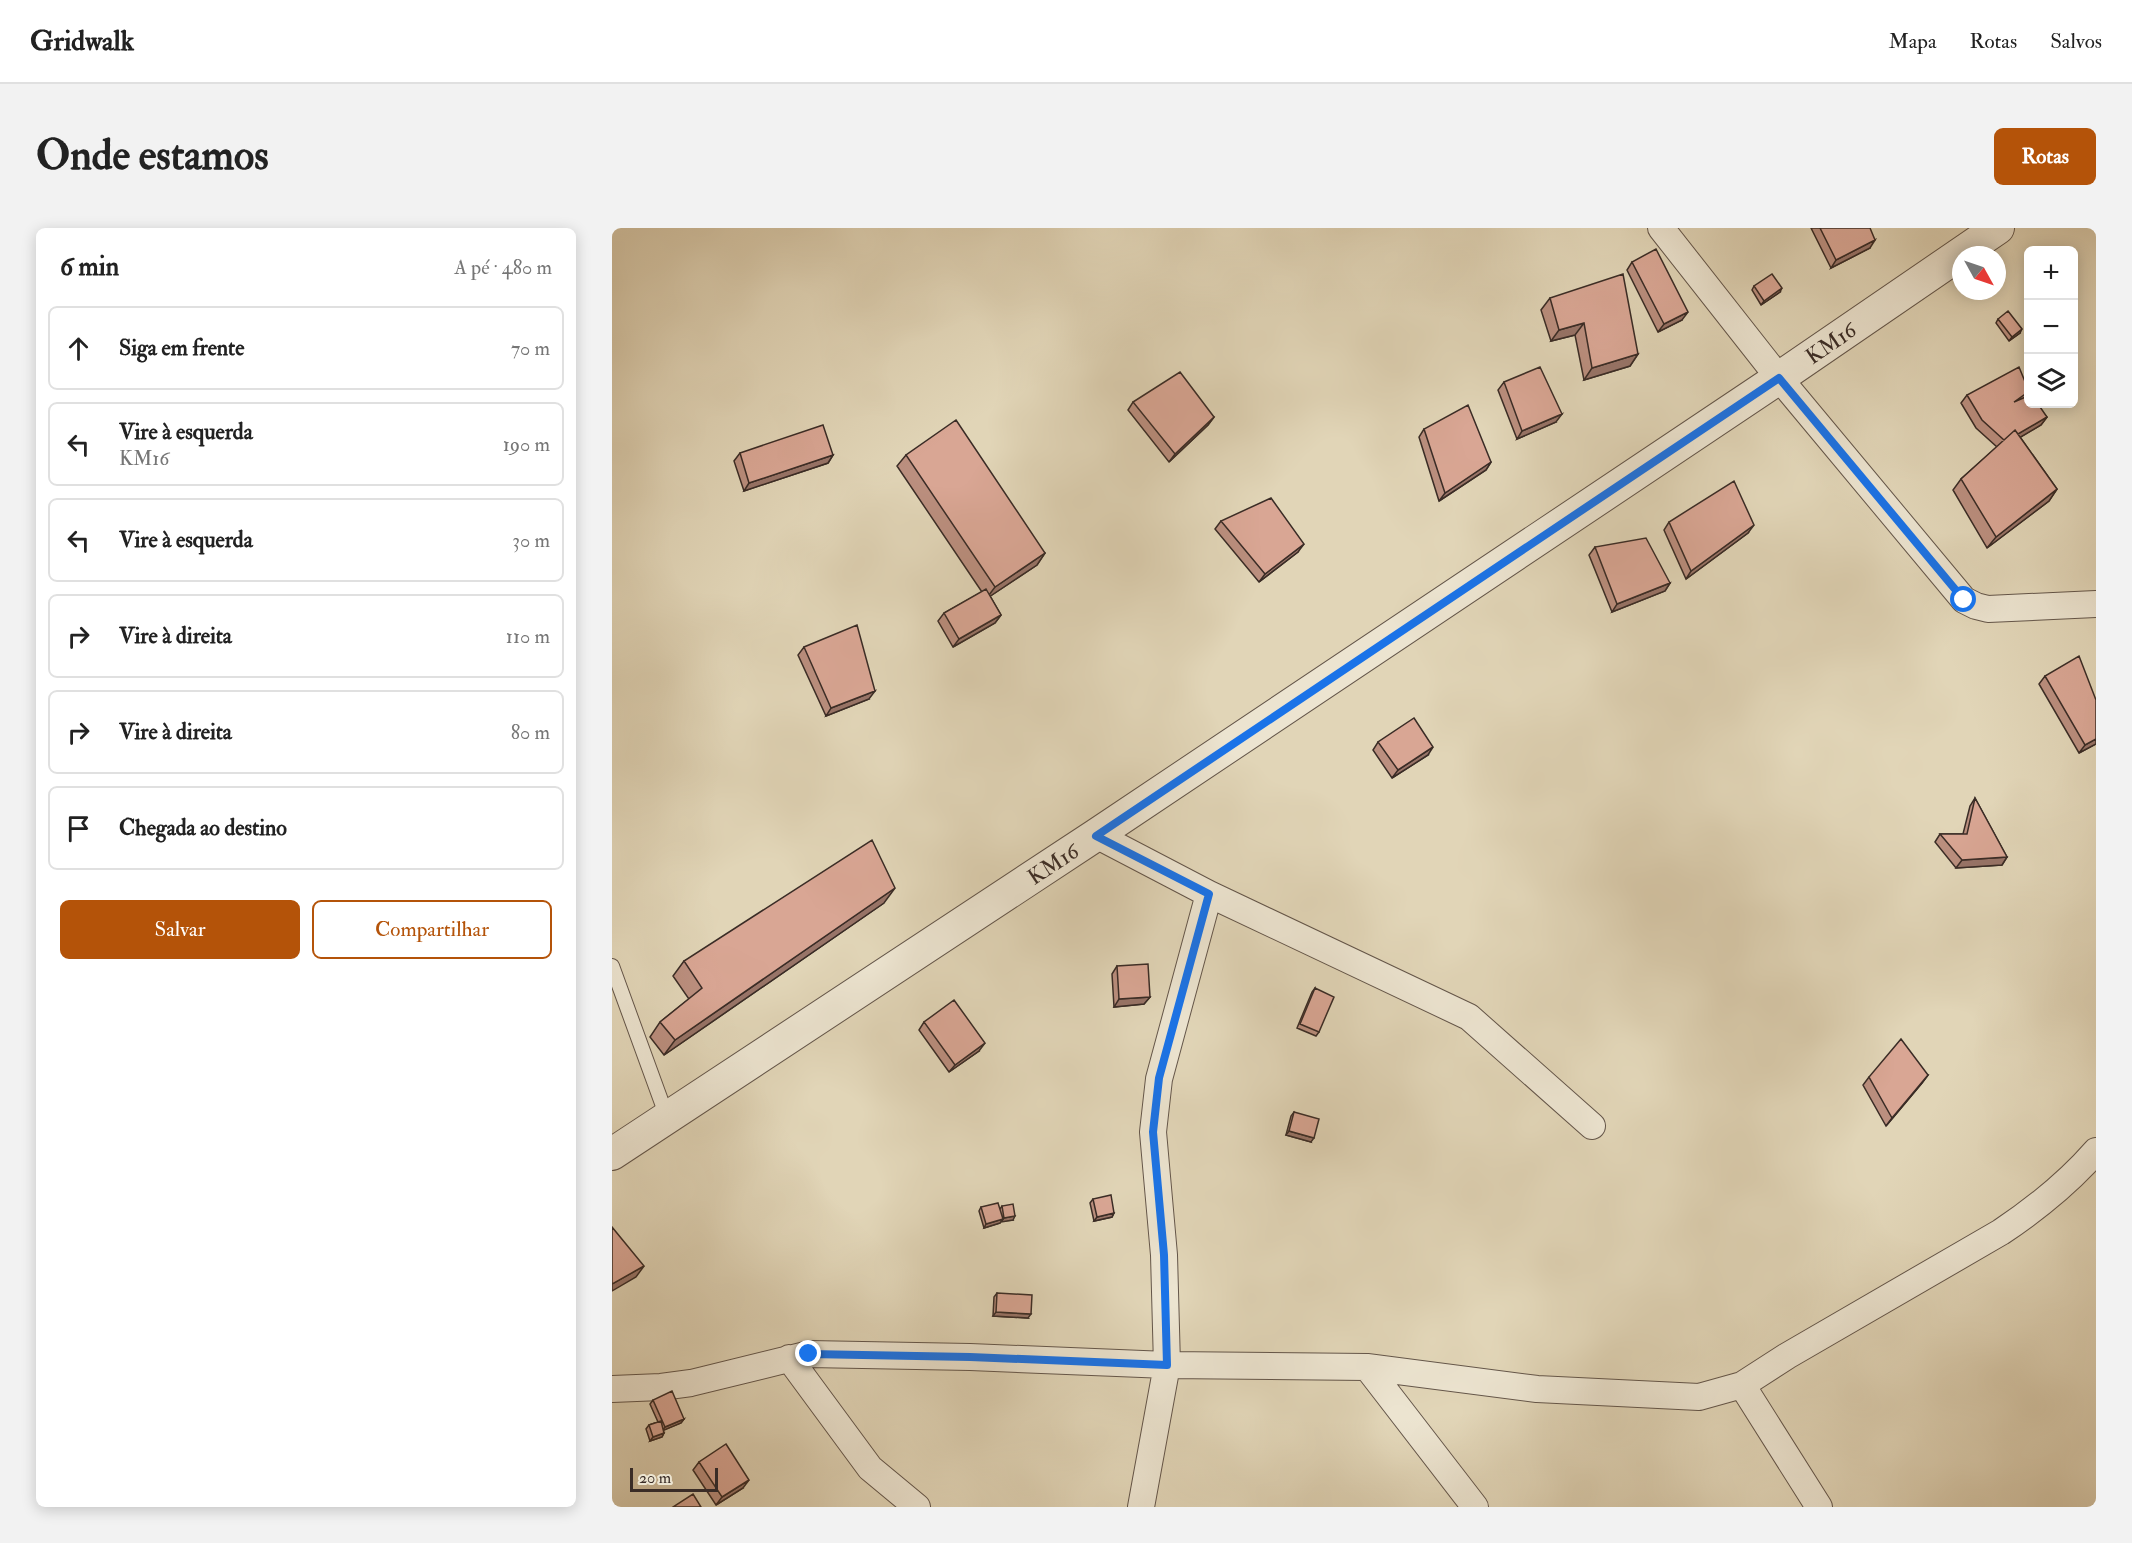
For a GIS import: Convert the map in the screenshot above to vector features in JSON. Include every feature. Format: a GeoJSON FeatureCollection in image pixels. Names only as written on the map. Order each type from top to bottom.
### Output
{"type":"FeatureCollection","features":[{"type":"Feature","properties":{"kind":"street"},"geometry":{"type":"LineString","coordinates":[[1661,228],[1779,378],[1964,600],[1988,609],[2096,604]]}},
{"type":"Feature","properties":{"kind":"street","name":"KM16"},"geometry":{"type":"LineString","coordinates":[[612,1154],[1096,836],[1779,378],[1998,228]]}},
{"type":"Feature","properties":{"kind":"street"},"geometry":{"type":"LineString","coordinates":[[1096,836],[1209,894],[1469,1017],[1592,1126]]}},
{"type":"Feature","properties":{"kind":"street"},"geometry":{"type":"LineString","coordinates":[[1141,1507],[1167,1365],[1164,1255],[1153,1132],[1159,1078],[1209,894]]}},
{"type":"Feature","properties":{"kind":"street"},"geometry":{"type":"LineString","coordinates":[[612,1389],[661,1388],[691,1383],[809,1354],[970,1357],[1167,1365],[1367,1367],[1538,1389],[1699,1397],[1742,1385],[1787,1356],[2001,1232],[2034,1211],[2073,1178],[2096,1151]]}},
{"type":"Feature","properties":{"kind":"street"},"geometry":{"type":"LineString","coordinates":[[789,1359],[870,1468],[917,1507]]}},
{"type":"Feature","properties":{"kind":"street"},"geometry":{"type":"LineString","coordinates":[[1367,1367],[1475,1507]]}},
{"type":"Feature","properties":{"kind":"street"},"geometry":{"type":"LineString","coordinates":[[1742,1385],[1819,1507]]}},
{"type":"Feature","properties":{"kind":"lane"},"geometry":{"type":"LineString","coordinates":[[612,966],[667,1117]]}},
{"type":"Feature","properties":{"kind":"building"},"geometry":{"type":"Polygon","coordinates":[[[1820,228],[1870,228],[1875,240],[1836,260],[1820,228]]]}},
{"type":"Feature","properties":{"kind":"building"},"geometry":{"type":"Polygon","coordinates":[[[1656,249],[1688,312],[1664,324],[1632,262],[1656,249]]]}},
{"type":"Feature","properties":{"kind":"building"},"geometry":{"type":"Polygon","coordinates":[[[1623,274],[1638,354],[1592,368],[1584,323],[1559,330],[1550,298],[1623,274]]]}},
{"type":"Feature","properties":{"kind":"building"},"geometry":{"type":"Polygon","coordinates":[[[1772,274],[1782,288],[1764,301],[1754,286],[1772,274]]]}},
{"type":"Feature","properties":{"kind":"building"},"geometry":{"type":"Polygon","coordinates":[[[2008,311],[2022,329],[2012,337],[1998,319],[2008,311]]]}},
{"type":"Feature","properties":{"kind":"building"},"geometry":{"type":"Polygon","coordinates":[[[1540,367],[1562,414],[1522,431],[1504,382],[1540,367]]]}},
{"type":"Feature","properties":{"kind":"building"},"geometry":{"type":"Polygon","coordinates":[[[2019,367],[2024,379],[2024,395],[2014,402],[2024,398],[2024,408],[2041,408],[2047,417],[2018,434],[2015,430],[2004,440],[1982,420],[1967,395],[2019,367]]]}},
{"type":"Feature","properties":{"kind":"building"},"geometry":{"type":"Polygon","coordinates":[[[1180,372],[1214,417],[1175,454],[1133,402],[1180,372]]]}},
{"type":"Feature","properties":{"kind":"building"},"geometry":{"type":"Polygon","coordinates":[[[1468,405],[1491,462],[1445,493],[1424,429],[1468,405]]]}},
{"type":"Feature","properties":{"kind":"building"},"geometry":{"type":"Polygon","coordinates":[[[956,420],[1045,553],[995,587],[906,455],[956,420]]]}},
{"type":"Feature","properties":{"kind":"building"},"geometry":{"type":"Polygon","coordinates":[[[823,425],[833,455],[749,483],[740,453],[823,425]]]}},
{"type":"Feature","properties":{"kind":"building"},"geometry":{"type":"Polygon","coordinates":[[[2015,430],[2057,489],[1996,537],[1961,479],[2015,430]]]}},
{"type":"Feature","properties":{"kind":"building"},"geometry":{"type":"Polygon","coordinates":[[[1734,481],[1754,525],[1691,571],[1669,522],[1734,481]]]}},
{"type":"Feature","properties":{"kind":"building"},"geometry":{"type":"Polygon","coordinates":[[[1271,498],[1304,544],[1265,574],[1221,521],[1271,498]]]}},
{"type":"Feature","properties":{"kind":"building"},"geometry":{"type":"Polygon","coordinates":[[[1646,538],[1670,583],[1617,604],[1595,547],[1646,538]]]}},
{"type":"Feature","properties":{"kind":"building"},"geometry":{"type":"Polygon","coordinates":[[[986,589],[1001,615],[959,639],[944,613],[986,589]]]}},
{"type":"Feature","properties":{"kind":"building"},"geometry":{"type":"Polygon","coordinates":[[[857,625],[875,691],[831,708],[804,647],[857,625]]]}},
{"type":"Feature","properties":{"kind":"building"},"geometry":{"type":"Polygon","coordinates":[[[2079,656],[2096,700],[2096,739],[2085,745],[2045,676],[2079,656]]]}},
{"type":"Feature","properties":{"kind":"building"},"geometry":{"type":"Polygon","coordinates":[[[1414,718],[1433,747],[1398,770],[1378,742],[1414,718]]]}},
{"type":"Feature","properties":{"kind":"building"},"geometry":{"type":"Polygon","coordinates":[[[1975,798],[2007,857],[1962,860],[1940,834],[1967,834],[1975,798]]]}},
{"type":"Feature","properties":{"kind":"building"},"geometry":{"type":"Polygon","coordinates":[[[872,840],[895,888],[675,1040],[660,1022],[702,988],[684,961],[872,840]]]}},
{"type":"Feature","properties":{"kind":"building"},"geometry":{"type":"Polygon","coordinates":[[[1148,964],[1150,997],[1119,999],[1117,966],[1148,964]]]}},
{"type":"Feature","properties":{"kind":"building"},"geometry":{"type":"Polygon","coordinates":[[[1315,988],[1334,997],[1319,1032],[1300,1024],[1315,988]]]}},
{"type":"Feature","properties":{"kind":"building"},"geometry":{"type":"Polygon","coordinates":[[[954,1000],[985,1043],[955,1065],[924,1022],[954,1000]]]}},
{"type":"Feature","properties":{"kind":"building"},"geometry":{"type":"Polygon","coordinates":[[[1901,1039],[1928,1075],[1892,1118],[1869,1077],[1901,1039]]]}},
{"type":"Feature","properties":{"kind":"building"},"geometry":{"type":"Polygon","coordinates":[[[1294,1112],[1319,1119],[1314,1138],[1289,1131],[1294,1112]]]}},
{"type":"Feature","properties":{"kind":"building"},"geometry":{"type":"Polygon","coordinates":[[[1111,1195],[1114,1213],[1097,1217],[1093,1199],[1111,1195]]]}},
{"type":"Feature","properties":{"kind":"building"},"geometry":{"type":"Polygon","coordinates":[[[998,1203],[1003,1219],[986,1224],[981,1207],[998,1203]]]}},
{"type":"Feature","properties":{"kind":"building"},"geometry":{"type":"Polygon","coordinates":[[[1013,1204],[1015,1216],[1004,1218],[1002,1206],[1013,1204]]]}},
{"type":"Feature","properties":{"kind":"building"},"geometry":{"type":"Polygon","coordinates":[[[612,1227],[644,1266],[612,1284],[612,1227]]]}},
{"type":"Feature","properties":{"kind":"building"},"geometry":{"type":"Polygon","coordinates":[[[997,1293],[1032,1295],[1031,1314],[996,1312],[997,1293]]]}},
{"type":"Feature","properties":{"kind":"building"},"geometry":{"type":"Polygon","coordinates":[[[672,1391],[684,1419],[665,1427],[653,1400],[672,1391]]]}},
{"type":"Feature","properties":{"kind":"building"},"geometry":{"type":"Polygon","coordinates":[[[661,1421],[664,1433],[653,1437],[649,1425],[661,1421]]]}},
{"type":"Feature","properties":{"kind":"building"},"geometry":{"type":"Polygon","coordinates":[[[726,1444],[749,1480],[722,1497],[699,1462],[726,1444]]]}},
{"type":"Feature","properties":{"kind":"building"},"geometry":{"type":"Polygon","coordinates":[[[693,1494],[701,1507],[673,1507],[693,1494]]]}},
{"type":"Feature","properties":{"kind":"route"},"geometry":{"type":"LineString","coordinates":[[809,1354],[970,1357],[1167,1365],[1164,1255],[1153,1132],[1159,1078],[1209,894],[1096,836],[1779,378],[1964,600]]}}]}
